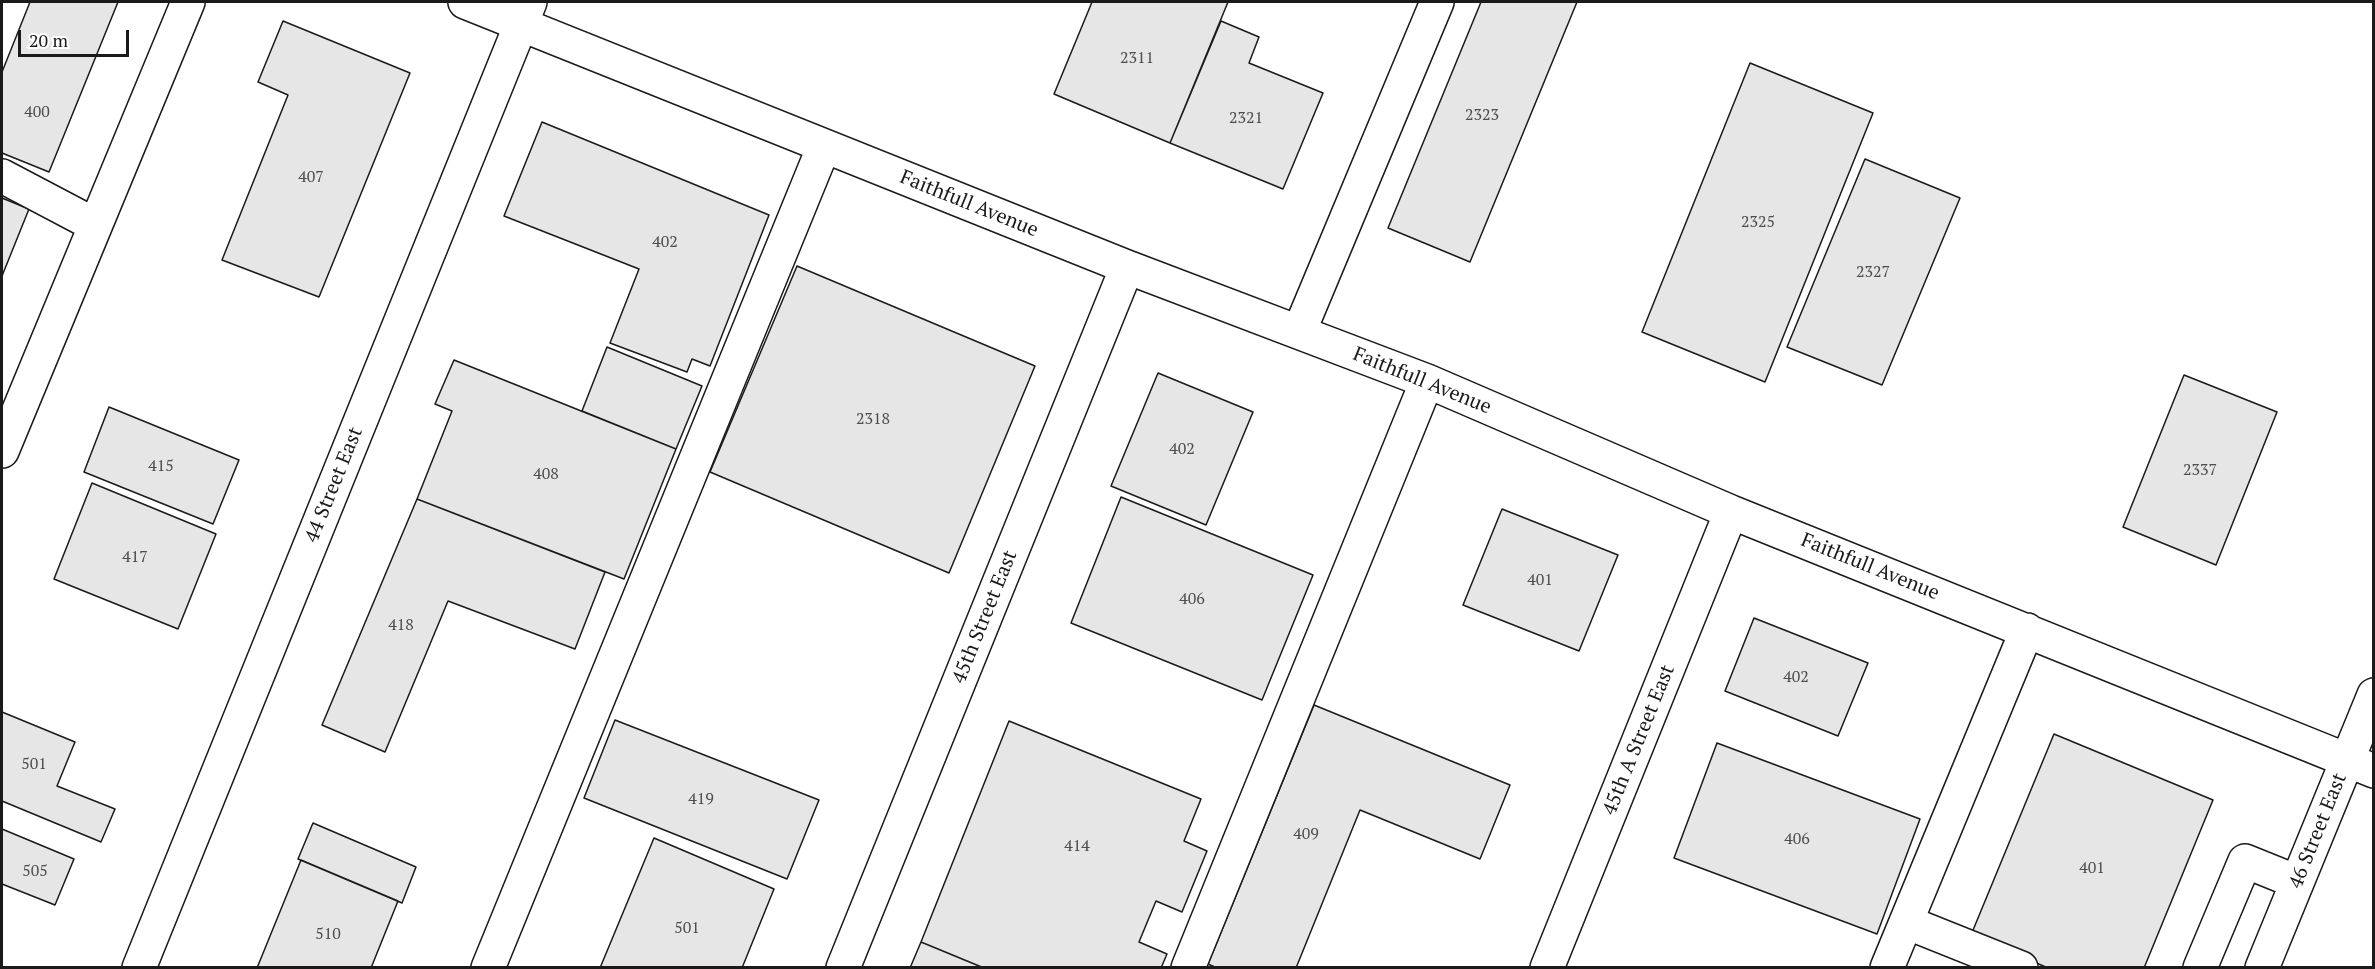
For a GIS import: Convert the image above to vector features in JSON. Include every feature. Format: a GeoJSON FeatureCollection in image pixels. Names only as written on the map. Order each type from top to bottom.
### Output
{"type":"FeatureCollection","features":[{"type":"Feature","properties":{"kind":"street"},"geometry":{"type":"LineString","coordinates":[[2,451],[188,2]]}},
{"type":"Feature","properties":{"kind":"street","name":"Faithfull Avenue"},"geometry":{"type":"LineString","coordinates":[[465,2],[525,13],[824,146],[1127,267],[1427,381],[1731,512],[2360,766]]}},
{"type":"Feature","properties":{"kind":"street"},"geometry":{"type":"LineString","coordinates":[[1299,332],[1437,2]]}},
{"type":"Feature","properties":{"kind":"street","name":"44 Street East"},"geometry":{"type":"LineString","coordinates":[[139,968],[525,13]]}},
{"type":"Feature","properties":{"kind":"street"},"geometry":{"type":"LineString","coordinates":[[488,968],[824,146]]}},
{"type":"Feature","properties":{"kind":"street"},"geometry":{"type":"LineString","coordinates":[[2,176],[96,225]]}},
{"type":"Feature","properties":{"kind":"street","name":"45th Street East"},"geometry":{"type":"LineString","coordinates":[[843,968],[1127,267]]}},
{"type":"Feature","properties":{"kind":"street"},"geometry":{"type":"LineString","coordinates":[[1188,968],[1427,381]]}},
{"type":"Feature","properties":{"kind":"street","name":"45th A Street East"},"geometry":{"type":"LineString","coordinates":[[1547,968],[1731,512]]}},
{"type":"Feature","properties":{"kind":"street"},"geometry":{"type":"LineString","coordinates":[[1887,968],[2027,630]]}},
{"type":"Feature","properties":{"kind":"street","name":"46 Street East"},"geometry":{"type":"LineString","coordinates":[[2262,968],[2297,882],[2360,766],[2373,695]]}},
{"type":"Feature","properties":{"kind":"street"},"geometry":{"type":"LineString","coordinates":[[2200,968],[2245,861],[2297,882]]}},
{"type":"Feature","properties":{"kind":"street"},"geometry":{"type":"LineString","coordinates":[[1906,922],[2021,968]]}},
{"type":"Feature","properties":{"kind":"building"},"geometry":{"type":"Polygon","coordinates":[[[30,2],[118,2],[49,172],[2,153],[2,72],[30,2]]]}},
{"type":"Feature","properties":{"kind":"building"},"geometry":{"type":"Polygon","coordinates":[[[1092,2],[1228,2],[1170,143],[1054,94],[1092,2]]]}},
{"type":"Feature","properties":{"kind":"building"},"geometry":{"type":"Polygon","coordinates":[[[1481,2],[1577,2],[1470,262],[1388,228],[1481,2]]]}},
{"type":"Feature","properties":{"kind":"building"},"geometry":{"type":"Polygon","coordinates":[[[283,21],[410,73],[319,297],[222,260],[288,95],[258,82],[283,21]]]}},
{"type":"Feature","properties":{"kind":"building"},"geometry":{"type":"Polygon","coordinates":[[[1221,21],[1259,37],[1249,63],[1323,93],[1283,189],[1170,143],[1221,21]]]}},
{"type":"Feature","properties":{"kind":"building"},"geometry":{"type":"Polygon","coordinates":[[[1750,63],[1873,113],[1765,382],[1642,332],[1750,63]]]}},
{"type":"Feature","properties":{"kind":"building"},"geometry":{"type":"Polygon","coordinates":[[[542,122],[769,215],[710,366],[692,359],[687,372],[610,343],[639,269],[504,216],[542,122]]]}},
{"type":"Feature","properties":{"kind":"building"},"geometry":{"type":"Polygon","coordinates":[[[1865,159],[1960,198],[1882,385],[1787,347],[1865,159]]]}},
{"type":"Feature","properties":{"kind":"building"},"geometry":{"type":"Polygon","coordinates":[[[2,198],[29,209],[2,276],[2,198]]]}},
{"type":"Feature","properties":{"kind":"building"},"geometry":{"type":"Polygon","coordinates":[[[797,266],[1035,366],[949,573],[710,472],[797,266]]]}},
{"type":"Feature","properties":{"kind":"building"},"geometry":{"type":"Polygon","coordinates":[[[607,347],[702,386],[676,449],[582,411],[607,347]]]}},
{"type":"Feature","properties":{"kind":"building"},"geometry":{"type":"Polygon","coordinates":[[[454,360],[676,449],[624,579],[417,499],[452,411],[435,404],[454,360]]]}},
{"type":"Feature","properties":{"kind":"building"},"geometry":{"type":"Polygon","coordinates":[[[1158,373],[1253,412],[1206,525],[1111,486],[1158,373]]]}},
{"type":"Feature","properties":{"kind":"building"},"geometry":{"type":"Polygon","coordinates":[[[2184,375],[2277,412],[2216,565],[2123,527],[2184,375]]]}},
{"type":"Feature","properties":{"kind":"building"},"geometry":{"type":"Polygon","coordinates":[[[109,407],[239,460],[213,524],[84,472],[109,407]]]}},
{"type":"Feature","properties":{"kind":"building"},"geometry":{"type":"Polygon","coordinates":[[[92,483],[216,534],[178,629],[54,579],[92,483]]]}},
{"type":"Feature","properties":{"kind":"building"},"geometry":{"type":"Polygon","coordinates":[[[1121,497],[1313,575],[1262,700],[1071,623],[1121,497]]]}},
{"type":"Feature","properties":{"kind":"building"},"geometry":{"type":"Polygon","coordinates":[[[417,499],[605,572],[575,649],[448,601],[385,752],[322,725],[417,499]]]}},
{"type":"Feature","properties":{"kind":"building"},"geometry":{"type":"Polygon","coordinates":[[[1502,509],[1618,555],[1579,651],[1463,605],[1502,509]]]}},
{"type":"Feature","properties":{"kind":"building"},"geometry":{"type":"Polygon","coordinates":[[[1754,618],[1868,663],[1838,736],[1725,691],[1754,618]]]}},
{"type":"Feature","properties":{"kind":"building"},"geometry":{"type":"Polygon","coordinates":[[[1314,705],[1510,785],[1480,859],[1360,810],[1296,968],[1217,968],[1208,964],[1314,705]]]}},
{"type":"Feature","properties":{"kind":"building"},"geometry":{"type":"Polygon","coordinates":[[[2,712],[75,742],[57,786],[115,809],[101,842],[2,801],[2,712]]]}},
{"type":"Feature","properties":{"kind":"building"},"geometry":{"type":"Polygon","coordinates":[[[615,720],[819,800],[787,879],[584,798],[615,720]]]}},
{"type":"Feature","properties":{"kind":"building"},"geometry":{"type":"Polygon","coordinates":[[[1009,721],[1201,799],[1184,841],[1207,851],[1182,912],[1156,901],[1139,942],[1167,954],[1161,968],[984,968],[921,942],[1009,721]]]}},
{"type":"Feature","properties":{"kind":"building"},"geometry":{"type":"Polygon","coordinates":[[[2054,734],[2213,800],[2144,968],[2048,968],[1971,935],[2054,734]]]}},
{"type":"Feature","properties":{"kind":"building"},"geometry":{"type":"Polygon","coordinates":[[[1717,743],[1920,819],[1877,934],[1674,858],[1717,743]]]}},
{"type":"Feature","properties":{"kind":"building"},"geometry":{"type":"Polygon","coordinates":[[[313,823],[416,867],[402,903],[298,859],[313,823]]]}},
{"type":"Feature","properties":{"kind":"building"},"geometry":{"type":"Polygon","coordinates":[[[2,829],[74,859],[55,905],[2,884],[2,829]]]}},
{"type":"Feature","properties":{"kind":"building"},"geometry":{"type":"Polygon","coordinates":[[[654,838],[774,889],[742,968],[600,968],[654,838]]]}},
{"type":"Feature","properties":{"kind":"building"},"geometry":{"type":"Polygon","coordinates":[[[301,860],[398,901],[371,968],[257,968],[301,860]]]}},
{"type":"Feature","properties":{"kind":"building"},"geometry":{"type":"Polygon","coordinates":[[[921,942],[984,968],[910,968],[921,942]]]}}]}
